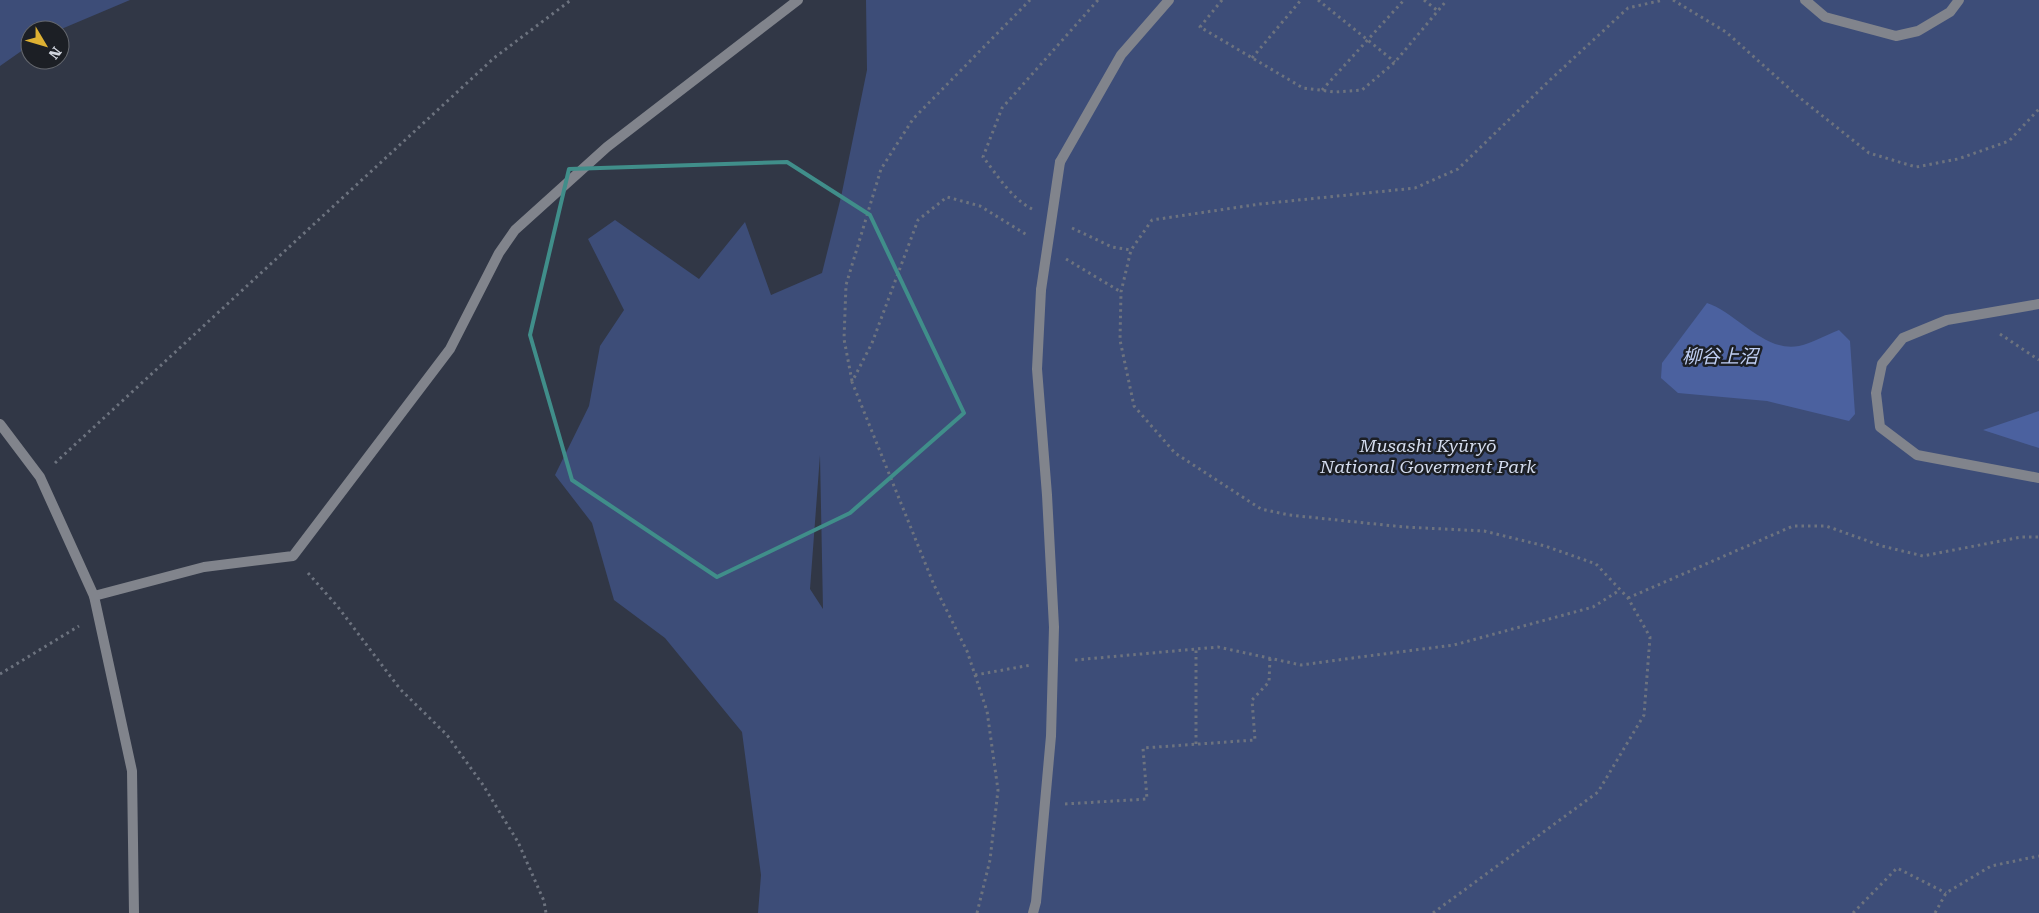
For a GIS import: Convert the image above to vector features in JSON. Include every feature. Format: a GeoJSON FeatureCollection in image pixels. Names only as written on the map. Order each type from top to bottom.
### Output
{"type":"FeatureCollection","features":[{"type":"Feature","properties":{"kind":"street"},"geometry":{"type":"LineString","coordinates":[[94,596],[204,567],[293,556],[450,349],[499,253],[515,230],[606,146],[798,0]]}},
{"type":"Feature","properties":{"kind":"street"},"geometry":{"type":"LineString","coordinates":[[1033,913],[1036,902],[1051,736],[1053,662],[1053,608],[1037,369],[1041,290],[1060,162],[1121,55],[1169,0]]}},
{"type":"Feature","properties":{"kind":"street"},"geometry":{"type":"LineString","coordinates":[[1805,0],[1825,17],[1896,36],[1918,31],[1950,12],[1959,0]]}},
{"type":"Feature","properties":{"kind":"street"},"geometry":{"type":"LineString","coordinates":[[2039,304],[1947,320],[1903,338],[1882,364],[1876,393],[1880,427],[1917,455],[2039,478]]}},
{"type":"Feature","properties":{"kind":"street"},"geometry":{"type":"LineString","coordinates":[[0,424],[40,477],[94,596],[132,772],[134,913]]}},
{"type":"Feature","properties":{"kind":"path"},"geometry":{"type":"LineString","coordinates":[[40,477],[494,58],[571,0]]}},
{"type":"Feature","properties":{"kind":"path"},"geometry":{"type":"LineString","coordinates":[[977,913],[990,860],[998,790],[987,711],[967,651],[934,585],[852,382],[844,339],[846,285],[881,169],[913,119],[1030,0]]}},
{"type":"Feature","properties":{"kind":"path"},"geometry":{"type":"LineString","coordinates":[[1034,210],[1026,206],[1010,191],[983,157],[1002,108],[1098,0]]}},
{"type":"Feature","properties":{"kind":"path"},"geometry":{"type":"LineString","coordinates":[[1222,0],[1200,27],[1303,88],[1335,92],[1362,90],[1395,62],[1447,0]]}},
{"type":"Feature","properties":{"kind":"path"},"geometry":{"type":"LineString","coordinates":[[1252,58],[1301,0]]}},
{"type":"Feature","properties":{"kind":"path"},"geometry":{"type":"LineString","coordinates":[[1318,0],[1395,62]]}},
{"type":"Feature","properties":{"kind":"path"},"geometry":{"type":"LineString","coordinates":[[1321,90],[1404,0]]}},
{"type":"Feature","properties":{"kind":"path"},"geometry":{"type":"LineString","coordinates":[[1424,0],[1438,11]]}},
{"type":"Feature","properties":{"kind":"path"},"geometry":{"type":"LineString","coordinates":[[1433,913],[1598,792],[1644,715],[1650,638],[1628,598],[1596,564],[1546,546],[1484,531],[1404,526],[1289,515],[1261,509],[1175,453],[1134,406],[1120,340],[1121,292],[1131,250],[1152,220],[1260,204],[1415,188],[1458,169],[1628,8],[1663,0]]}},
{"type":"Feature","properties":{"kind":"path"},"geometry":{"type":"LineString","coordinates":[[1673,0],[1726,32],[1800,98],[1869,153],[1916,167],[1958,160],[2009,141],[2039,109]]}},
{"type":"Feature","properties":{"kind":"path"},"geometry":{"type":"LineString","coordinates":[[852,382],[872,343],[918,220],[947,198],[980,206],[1030,236]]}},
{"type":"Feature","properties":{"kind":"path"},"geometry":{"type":"LineString","coordinates":[[1069,226],[1112,247],[1131,250]]}},
{"type":"Feature","properties":{"kind":"path"},"geometry":{"type":"LineString","coordinates":[[1063,257],[1121,292]]}},
{"type":"Feature","properties":{"kind":"path"},"geometry":{"type":"LineString","coordinates":[[1974,316],[2039,360]]}},
{"type":"Feature","properties":{"kind":"path"},"geometry":{"type":"LineString","coordinates":[[1628,598],[1793,526],[1826,526],[1882,546],[1923,556],[2021,537],[2039,536]]}},
{"type":"Feature","properties":{"kind":"path"},"geometry":{"type":"LineString","coordinates":[[293,556],[338,607],[400,689],[447,735],[483,786],[518,842],[544,901],[546,913]]}},
{"type":"Feature","properties":{"kind":"path"},"geometry":{"type":"LineString","coordinates":[[975,675],[1053,662],[1218,646],[1301,664],[1454,645],[1594,606],[1620,590]]}},
{"type":"Feature","properties":{"kind":"path"},"geometry":{"type":"LineString","coordinates":[[0,674],[98,614]]}},
{"type":"Feature","properties":{"kind":"path"},"geometry":{"type":"LineString","coordinates":[[1196,649],[1196,744]]}},
{"type":"Feature","properties":{"kind":"path"},"geometry":{"type":"LineString","coordinates":[[1044,806],[1147,799],[1144,748],[1255,740],[1252,700],[1269,682],[1270,658]]}},
{"type":"Feature","properties":{"kind":"path"},"geometry":{"type":"LineString","coordinates":[[1935,913],[1946,893],[1991,866],[2039,856]]}},
{"type":"Feature","properties":{"kind":"path"},"geometry":{"type":"LineString","coordinates":[[1853,913],[1898,868],[1946,893]]}},
{"type":"Feature","properties":{"kind":"highlighted area"},"geometry":{"type":"Polygon","coordinates":[[[787,162],[870,215],[964,413],[850,513],[717,577],[572,480],[530,335],[569,169],[787,162]]]}},
{"type":"Feature","properties":{"kind":"green space"},"geometry":{"type":"Polygon","coordinates":[[[0,0],[130,0],[70,25],[70,20],[20,20],[20,52],[0,66],[0,0]]]}},
{"type":"Feature","properties":{"kind":"green space","name":"Musashi Kyūryō National Goverment Park"},"geometry":{"type":"Polygon","coordinates":[[[866,0],[2039,0],[2039,913],[758,913],[761,875],[742,732],[665,638],[614,600],[592,523],[555,475],[589,406],[600,346],[624,310],[588,239],[615,220],[699,279],[745,222],[771,295],[822,273],[841,197],[867,70],[866,0]],[[820,455],[810,589],[823,609],[820,455]]]}},
{"type":"Feature","properties":{"kind":"water","name":"柳谷上沼"},"geometry":{"type":"Polygon","coordinates":[[[1707,303],[1718,308],[1763,338],[1774,344],[1787,347],[1804,345],[1839,330],[1850,341],[1855,414],[1849,421],[1767,401],[1678,393],[1661,378],[1662,363],[1707,303]]]}},
{"type":"Feature","properties":{"kind":"water"},"geometry":{"type":"Polygon","coordinates":[[[2039,411],[2039,448],[1983,430],[2036,412],[2039,411]]]}}]}
